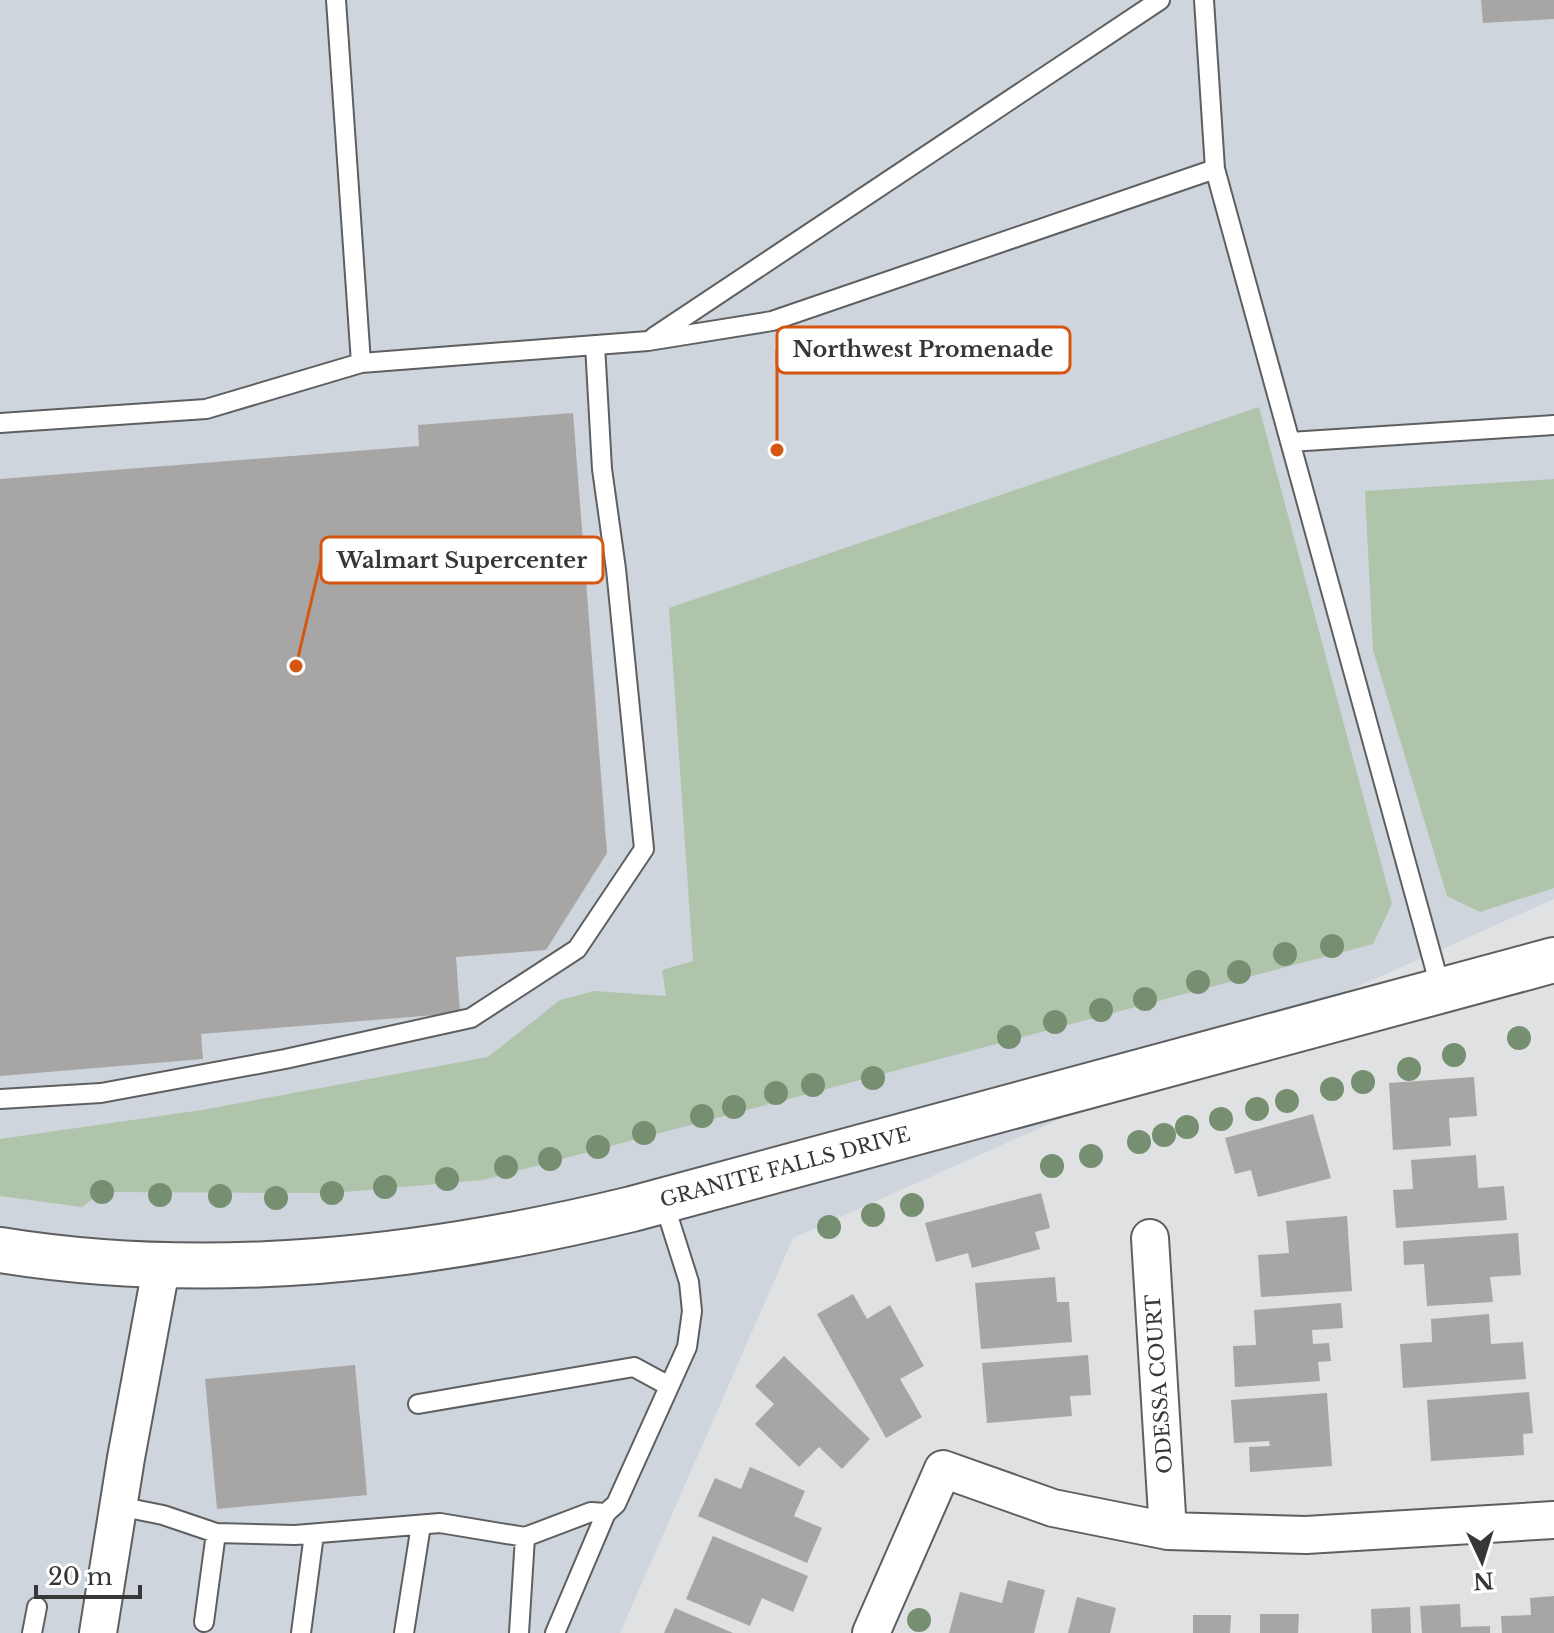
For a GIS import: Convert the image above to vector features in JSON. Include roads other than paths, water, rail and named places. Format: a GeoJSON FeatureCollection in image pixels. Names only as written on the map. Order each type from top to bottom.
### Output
{"type":"FeatureCollection","features":[{"type":"Feature","properties":{"kind":"street","name":"GRANITE FALLS DRIVE"},"geometry":{"type":"LineString","coordinates":[[0,1250],[95,1261],[206,1265],[316,1262],[426,1251],[535,1232],[1554,960]]}},
{"type":"Feature","properties":{"kind":"street","name":"ODESSA COURT"},"geometry":{"type":"LineString","coordinates":[[1150,1238],[1168,1531]]}},
{"type":"Feature","properties":{"kind":"street"},"geometry":{"type":"LineString","coordinates":[[98,1633],[162,1263]]}},
{"type":"Feature","properties":{"kind":"street"},"geometry":{"type":"LineString","coordinates":[[871,1633],[943,1469],[1053,1508],[1168,1531],[1306,1535],[1554,1520]]}},
{"type":"Feature","properties":{"kind":"lane"},"geometry":{"type":"LineString","coordinates":[[336,0],[361,363]]}},
{"type":"Feature","properties":{"kind":"lane"},"geometry":{"type":"LineString","coordinates":[[648,341],[1160,0]]}},
{"type":"Feature","properties":{"kind":"lane"},"geometry":{"type":"LineString","coordinates":[[1204,0],[1215,169],[1441,990]]}},
{"type":"Feature","properties":{"kind":"lane"},"geometry":{"type":"LineString","coordinates":[[0,423],[206,409],[361,363],[648,341],[772,321],[1215,169]]}},
{"type":"Feature","properties":{"kind":"lane"},"geometry":{"type":"LineString","coordinates":[[0,1099],[101,1093],[285,1059],[471,1018],[577,949],[644,849],[616,569],[602,469],[595,345]]}},
{"type":"Feature","properties":{"kind":"lane"},"geometry":{"type":"LineString","coordinates":[[1290,442],[1554,425]]}},
{"type":"Feature","properties":{"kind":"lane"},"geometry":{"type":"LineString","coordinates":[[555,1633],[606,1513],[616,1504],[687,1347],[692,1311],[689,1282],[663,1200]]}},
{"type":"Feature","properties":{"kind":"lane"},"geometry":{"type":"LineString","coordinates":[[418,1404],[634,1367],[669,1386]]}},
{"type":"Feature","properties":{"kind":"lane"},"geometry":{"type":"LineString","coordinates":[[118,1506],[163,1515],[216,1533],[314,1534],[440,1523],[525,1537],[591,1512],[606,1513]]}},
{"type":"Feature","properties":{"kind":"lane"},"geometry":{"type":"LineString","coordinates":[[404,1633],[421,1525]]}},
{"type":"Feature","properties":{"kind":"lane"},"geometry":{"type":"LineString","coordinates":[[204,1622],[216,1533]]}},
{"type":"Feature","properties":{"kind":"lane"},"geometry":{"type":"LineString","coordinates":[[301,1633],[314,1534]]}},
{"type":"Feature","properties":{"kind":"lane"},"geometry":{"type":"LineString","coordinates":[[519,1633],[525,1537]]}},
{"type":"Feature","properties":{"kind":"lane"},"geometry":{"type":"LineString","coordinates":[[32,1633],[37,1607]]}},
{"type":"Feature","properties":{"kind":"place","name":"Northwest Promenade"},"geometry":{"type":"Point","coordinates":[777,450]}},
{"type":"Feature","properties":{"kind":"place","name":"Walmart Supercenter"},"geometry":{"type":"Point","coordinates":[296,666]}}]}
